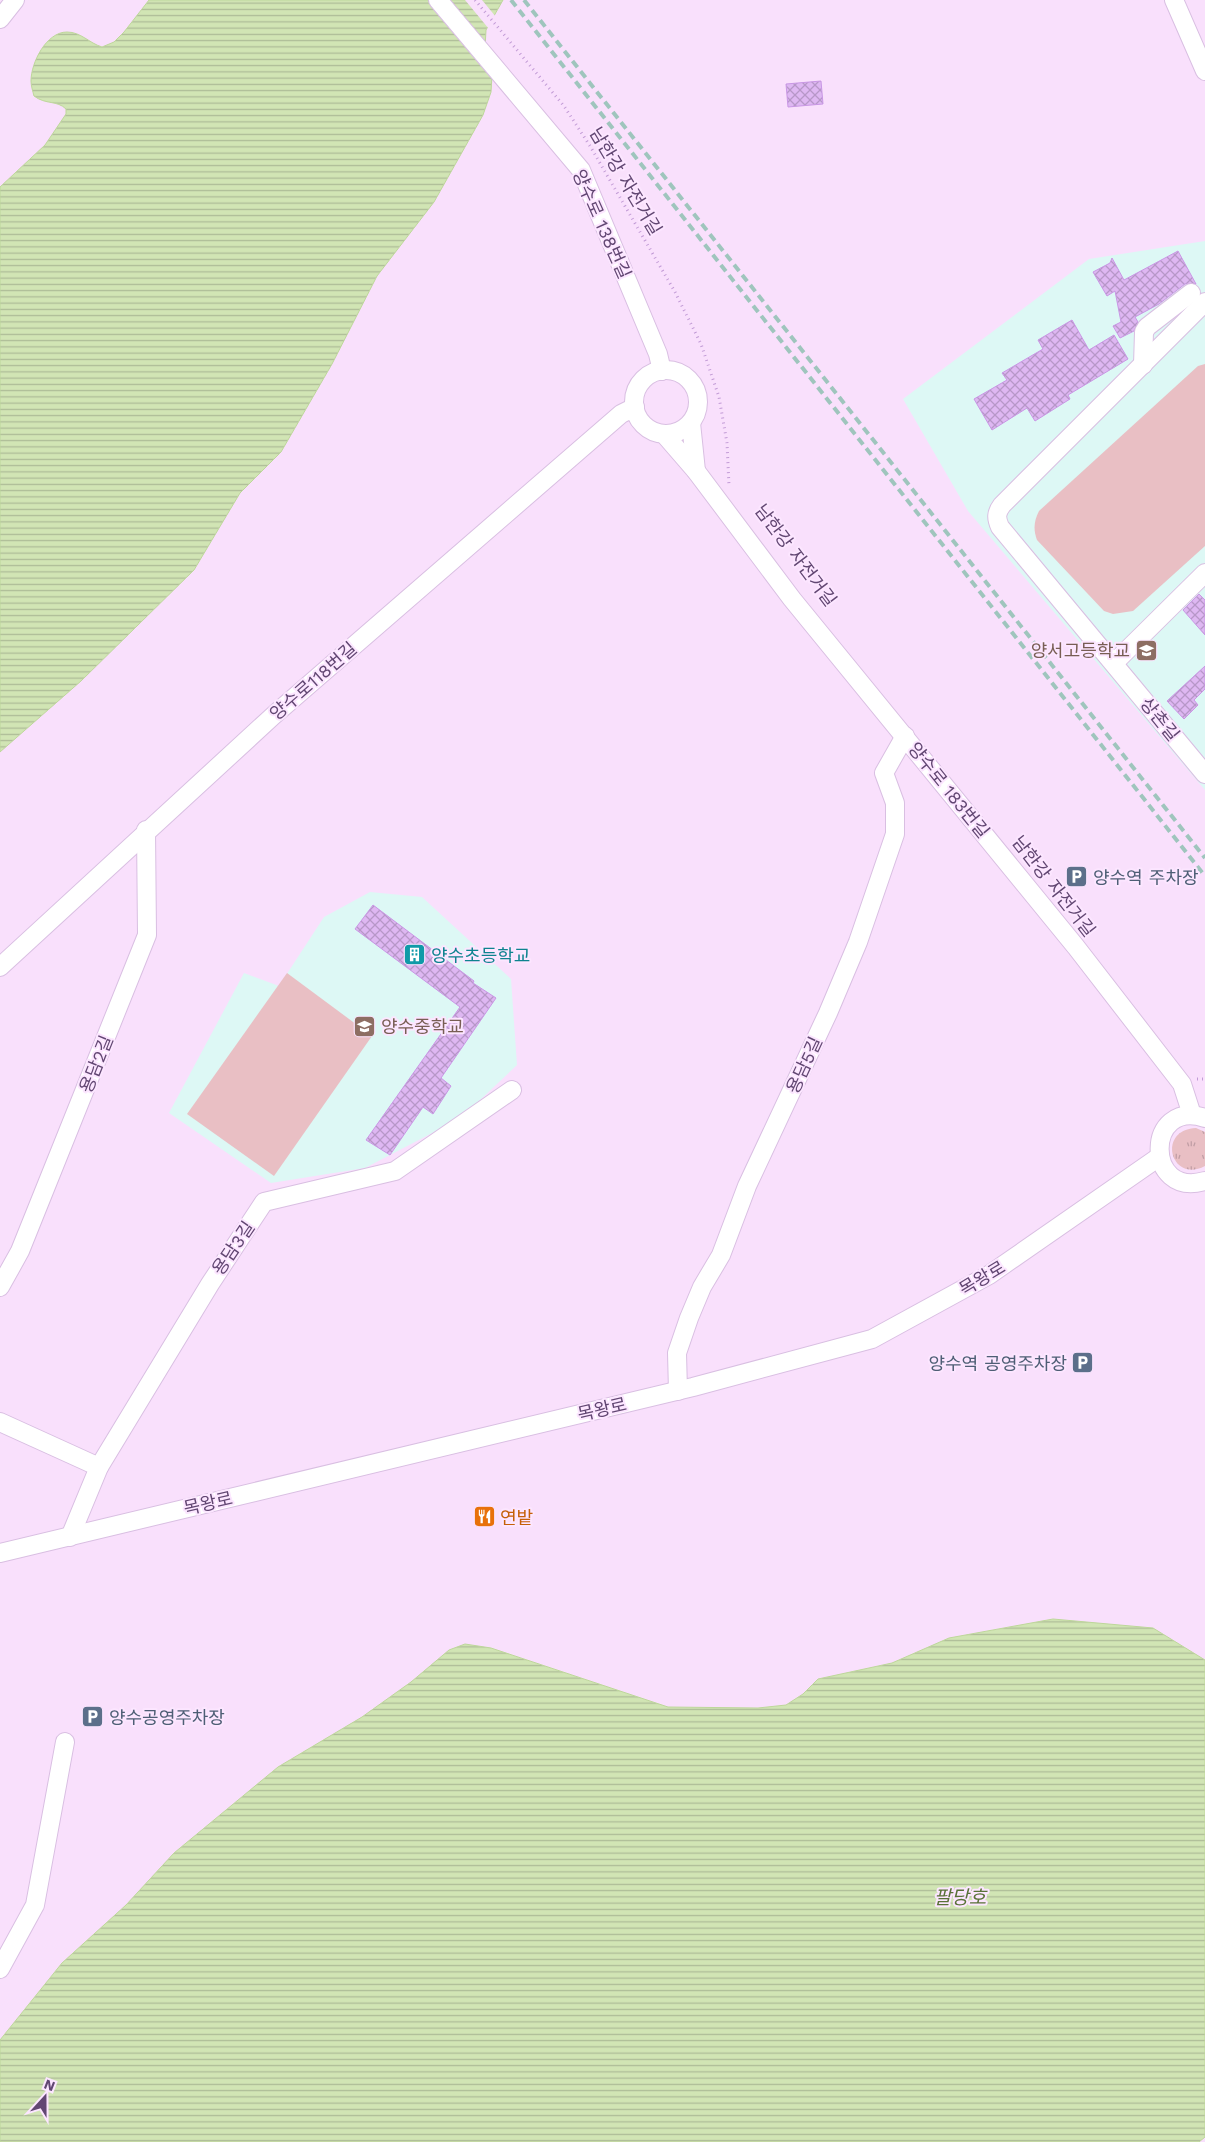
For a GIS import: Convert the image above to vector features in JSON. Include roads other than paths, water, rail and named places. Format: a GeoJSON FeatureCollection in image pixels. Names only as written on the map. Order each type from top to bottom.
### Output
{"type":"FeatureCollection","features":[{"type":"Feature","properties":{"kind":"street"},"geometry":{"type":"LineString","coordinates":[[0,19],[15,0]]}},
{"type":"Feature","properties":{"kind":"street","name":"양수로 138번길"},"geometry":{"type":"LineString","coordinates":[[438,0],[581,170],[658,354],[662,371]]}},
{"type":"Feature","properties":{"kind":"street"},"geometry":{"type":"LineString","coordinates":[[1174,0],[1205,71]]}},
{"type":"Feature","properties":{"kind":"street"},"geometry":{"type":"LineString","coordinates":[[1143,365],[1186,322],[1198,297]]}},
{"type":"Feature","properties":{"kind":"street"},"geometry":{"type":"LineString","coordinates":[[1143,365],[1144,337],[1147,327],[1198,297]]}},
{"type":"Feature","properties":{"kind":"street"},"geometry":{"type":"LineString","coordinates":[[1186,322],[1205,318]]}},
{"type":"Feature","properties":{"kind":"street","name":"상촌길"},"geometry":{"type":"LineString","coordinates":[[1143,365],[1002,505],[996,520],[1205,774]]}},
{"type":"Feature","properties":{"kind":"street"},"geometry":{"type":"LineString","coordinates":[[635,407],[636,391],[641,382],[649,375],[662,371],[680,373],[695,388],[698,408],[691,422],[679,432],[664,434]]}},
{"type":"Feature","properties":{"kind":"street","name":"양수로 183번길"},"geometry":{"type":"LineString","coordinates":[[635,407],[644,425],[658,433],[664,434],[696,471],[792,599],[1076,947],[1182,1084],[1199,1117]]}},
{"type":"Feature","properties":{"kind":"street","name":"양수로118번길"},"geometry":{"type":"LineString","coordinates":[[0,967],[146,830],[281,709],[621,414],[635,407]]}},
{"type":"Feature","properties":{"kind":"street"},"geometry":{"type":"LineString","coordinates":[[691,422],[696,471]]}},
{"type":"Feature","properties":{"kind":"street"},"geometry":{"type":"LineString","coordinates":[[1114,663],[1204,575]]}},
{"type":"Feature","properties":{"kind":"street","name":"용담5길"},"geometry":{"type":"LineString","coordinates":[[678,1391],[677,1353],[689,1318],[702,1287],[721,1255],[747,1186],[828,1013],[867,915],[895,834],[895,802],[884,773],[905,736]]}},
{"type":"Feature","properties":{"kind":"street","name":"용담2길"},"geometry":{"type":"LineString","coordinates":[[0,1287],[20,1251],[147,935],[146,830]]}},
{"type":"Feature","properties":{"kind":"street","name":"용담3길"},"geometry":{"type":"LineString","coordinates":[[70,1536],[99,1467],[210,1284],[264,1202],[396,1171],[512,1090]]}},
{"type":"Feature","properties":{"kind":"street"},"geometry":{"type":"LineString","coordinates":[[1199,1117],[1176,1119],[1167,1126],[1160,1141],[1160,1158],[1164,1168],[1181,1181],[1192,1183],[1205,1181]]}},
{"type":"Feature","properties":{"kind":"street","name":"목왕로"},"geometry":{"type":"LineString","coordinates":[[0,1553],[678,1391],[872,1340],[989,1275],[1160,1158]]}},
{"type":"Feature","properties":{"kind":"street"},"geometry":{"type":"LineString","coordinates":[[0,1422],[99,1467]]}},
{"type":"Feature","properties":{"kind":"street"},"geometry":{"type":"LineString","coordinates":[[0,1969],[35,1905],[65,1742]]}},
{"type":"Feature","properties":{"kind":"water"},"geometry":{"type":"Polygon","coordinates":[[[149,0],[503,0],[486,30],[485,48],[492,75],[491,92],[483,115],[434,202],[377,276],[332,364],[281,452],[240,493],[194,570],[81,681],[0,752],[0,187],[45,145],[66,114],[66,109],[63,106],[43,101],[34,96],[31,83],[32,74],[37,58],[46,43],[59,33],[67,32],[77,34],[102,47],[114,42],[149,0]]]}},
{"type":"Feature","properties":{"kind":"water","name":"팔당호"},"geometry":{"type":"Polygon","coordinates":[[[1053,1619],[1153,1628],[1205,1660],[1205,2137],[1199,2142],[0,2142],[0,2040],[62,1963],[126,1905],[174,1853],[278,1767],[362,1717],[411,1682],[449,1650],[465,1644],[491,1648],[668,1707],[758,1708],[786,1705],[803,1694],[818,1679],[892,1663],[949,1638],[1053,1619]]]}},
{"type":"Feature","properties":{"kind":"railway"},"geometry":{"type":"LineString","coordinates":[[511,0],[1205,876]]}},
{"type":"Feature","properties":{"kind":"railway"},"geometry":{"type":"LineString","coordinates":[[524,0],[1205,858]]}},
{"type":"Feature","properties":{"kind":"place","name":"양서고등학교"},"geometry":{"type":"Point","coordinates":[1146,650]}},
{"type":"Feature","properties":{"kind":"place","name":"양수역 주차장"},"geometry":{"type":"Point","coordinates":[1077,877]}},
{"type":"Feature","properties":{"kind":"place","name":"양수초등학교"},"geometry":{"type":"Point","coordinates":[415,955]}},
{"type":"Feature","properties":{"kind":"place","name":"양수중학교"},"geometry":{"type":"Point","coordinates":[365,1026]}},
{"type":"Feature","properties":{"kind":"place","name":"양수역 공영주차장"},"geometry":{"type":"Point","coordinates":[1083,1363]}},
{"type":"Feature","properties":{"kind":"place","name":"연밭"},"geometry":{"type":"Point","coordinates":[484,1517]}},
{"type":"Feature","properties":{"kind":"place","name":"양수공영주차장"},"geometry":{"type":"Point","coordinates":[93,1717]}}]}
